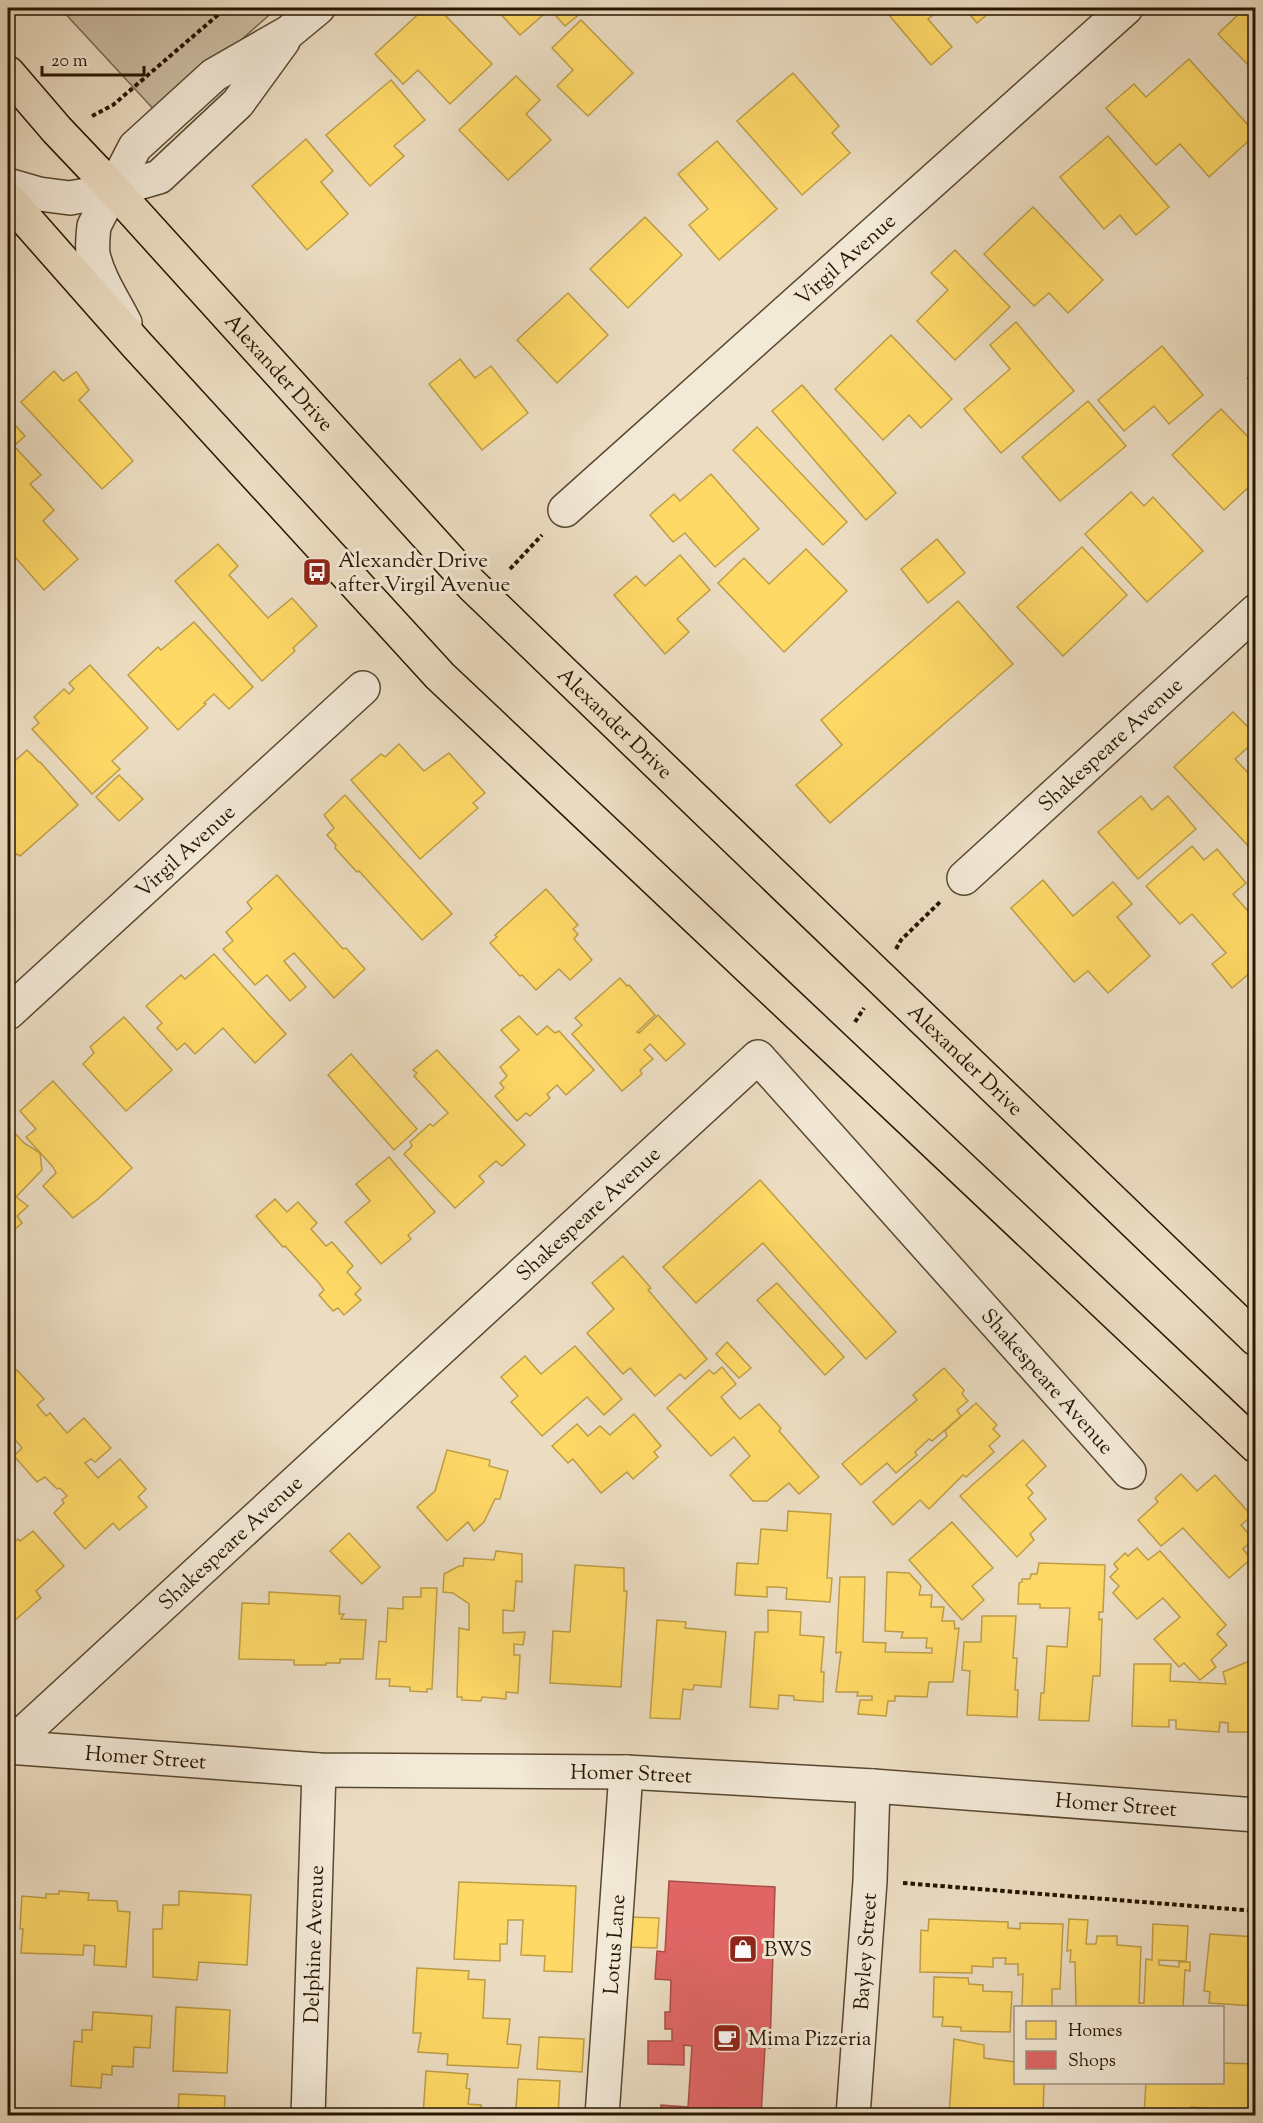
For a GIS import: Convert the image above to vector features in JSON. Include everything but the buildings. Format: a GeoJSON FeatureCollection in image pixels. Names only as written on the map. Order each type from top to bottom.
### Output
{"type":"FeatureCollection","features":[{"type":"Feature","properties":{"kind":"main road","name":"Alexander Drive"},"geometry":{"type":"LineString","coordinates":[[8,73],[472,585],[1256,1339]]}},
{"type":"Feature","properties":{"kind":"main road"},"geometry":{"type":"LineString","coordinates":[[8,200],[137,345],[440,676],[1256,1446]]}},
{"type":"Feature","properties":{"kind":"street"},"geometry":{"type":"LineString","coordinates":[[137,345],[103,280],[93,254],[94,226],[135,147],[214,75],[290,32],[318,8]]}},
{"type":"Feature","properties":{"kind":"street","name":"Virgil Avenue"},"geometry":{"type":"LineString","coordinates":[[565,510],[1126,8]]}},
{"type":"Feature","properties":{"kind":"street"},"geometry":{"type":"LineString","coordinates":[[8,185],[39,194],[70,198],[114,190]]}},
{"type":"Feature","properties":{"kind":"street","name":"Shakespeare Avenue"},"geometry":{"type":"LineString","coordinates":[[964,878],[1256,611]]}},
{"type":"Feature","properties":{"kind":"street","name":"Virgil Avenue"},"geometry":{"type":"LineString","coordinates":[[8,1013],[363,688]]}},
{"type":"Feature","properties":{"kind":"street","name":"Shakespeare Avenue"},"geometry":{"type":"LineString","coordinates":[[8,1747],[758,1057],[1129,1472]]}},
{"type":"Feature","properties":{"kind":"street","name":"Homer Street"},"geometry":{"type":"LineString","coordinates":[[8,1747],[319,1770],[626,1773],[873,1786],[1256,1815]]}},
{"type":"Feature","properties":{"kind":"street","name":"Delphine Avenue"},"geometry":{"type":"LineString","coordinates":[[308,2115],[319,1770]]}},
{"type":"Feature","properties":{"kind":"street","name":"Lotus Lane"},"geometry":{"type":"LineString","coordinates":[[602,2115],[626,1773]]}},
{"type":"Feature","properties":{"kind":"street","name":"Bayley Street"},"geometry":{"type":"LineString","coordinates":[[853,2115],[870,1881],[873,1786]]}},
{"type":"Feature","properties":{"kind":"path"},"geometry":{"type":"LineString","coordinates":[[113,105],[226,8]]}},
{"type":"Feature","properties":{"kind":"path"},"geometry":{"type":"LineString","coordinates":[[510,569],[565,510]]}},
{"type":"Feature","properties":{"kind":"path"},"geometry":{"type":"LineString","coordinates":[[901,940],[964,878]]}},
{"type":"Feature","properties":{"kind":"path"},"geometry":{"type":"LineString","coordinates":[[870,1881],[1256,1911]]}},
{"type":"Feature","properties":{"kind":"shaded area"},"geometry":{"type":"Polygon","coordinates":[[[60,8],[277,8],[158,114],[60,8]]]}},
{"type":"Feature","properties":{"kind":"place","name":"Alexander Drive after Virgil Avenue"},"geometry":{"type":"Point","coordinates":[317,572]}},
{"type":"Feature","properties":{"kind":"place","name":"BWS"},"geometry":{"type":"Point","coordinates":[743,1949]}},
{"type":"Feature","properties":{"kind":"place","name":"Mima Pizzeria"},"geometry":{"type":"Point","coordinates":[727,2038]}}]}
